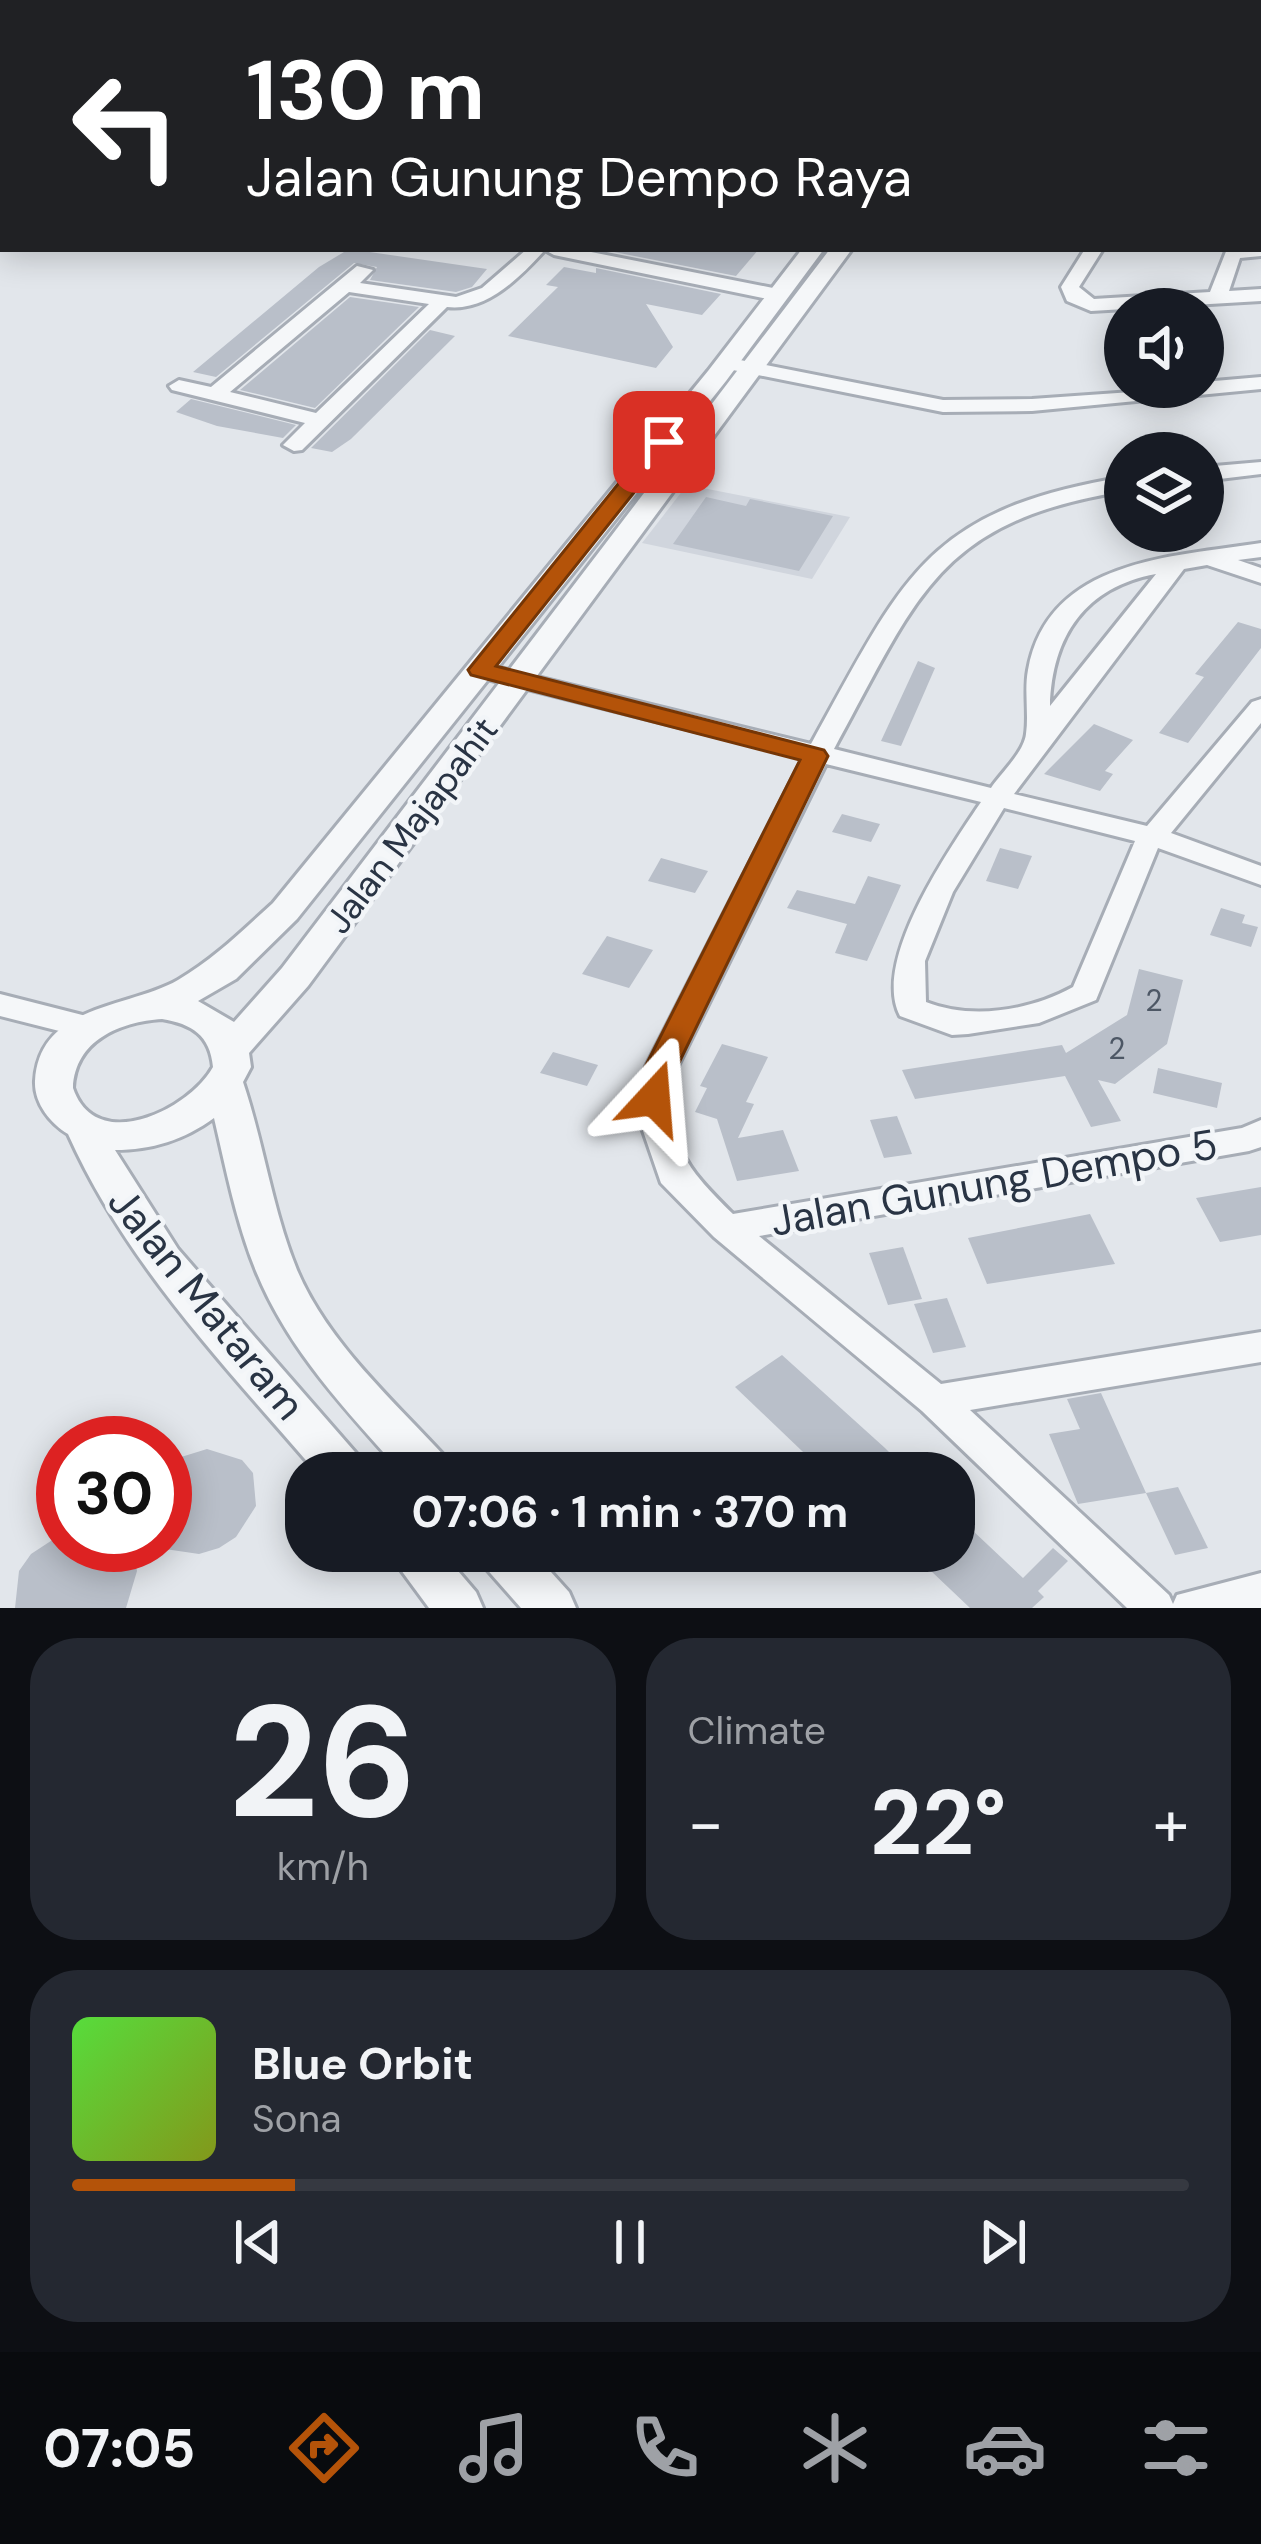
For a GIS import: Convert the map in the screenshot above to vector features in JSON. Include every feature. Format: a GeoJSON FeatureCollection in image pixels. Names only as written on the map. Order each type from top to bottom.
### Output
{"type":"FeatureCollection","features":[{"type":"Feature","properties":{"kind":"street"},"geometry":{"type":"LineString","coordinates":[[346,286],[442,302],[480,297],[540,252]]}},
{"type":"Feature","properties":{"kind":"street"},"geometry":{"type":"LineString","coordinates":[[555,252],[782,290]]}},
{"type":"Feature","properties":{"kind":"street"},"geometry":{"type":"LineString","coordinates":[[599,252],[782,290]]}},
{"type":"Feature","properties":{"kind":"street","name":"Jalan Majapahit"},"geometry":{"type":"LineString","coordinates":[[228,1067],[520,682],[745,358],[782,290],[811,252]]}},
{"type":"Feature","properties":{"kind":"street","name":"Jalan Majapahit"},"geometry":{"type":"LineString","coordinates":[[162,1006],[223,970],[265,934],[480,670],[838,252]]}},
{"type":"Feature","properties":{"kind":"street"},"geometry":{"type":"LineString","coordinates":[[1092,252],[1070,287],[1074,297],[1104,306]]}},
{"type":"Feature","properties":{"kind":"street"},"geometry":{"type":"LineString","coordinates":[[1221,288],[1233,253],[1247,252]]}},
{"type":"Feature","properties":{"kind":"street"},"geometry":{"type":"LineString","coordinates":[[214,395],[364,270]]}},
{"type":"Feature","properties":{"kind":"street"},"geometry":{"type":"LineString","coordinates":[[1224,297],[1261,295]]}},
{"type":"Feature","properties":{"kind":"street"},"geometry":{"type":"LineString","coordinates":[[293,446],[442,302]]}},
{"type":"Feature","properties":{"kind":"street"},"geometry":{"type":"LineString","coordinates":[[745,358],[958,392],[1104,382]]}},
{"type":"Feature","properties":{"kind":"street"},"geometry":{"type":"LineString","coordinates":[[745,358],[943,406],[1032,405],[1104,395]]}},
{"type":"Feature","properties":{"kind":"street"},"geometry":{"type":"LineString","coordinates":[[1224,377],[1261,368]]}},
{"type":"Feature","properties":{"kind":"street"},"geometry":{"type":"LineString","coordinates":[[1224,382],[1261,383]]}},
{"type":"Feature","properties":{"kind":"street"},"geometry":{"type":"LineString","coordinates":[[179,386],[320,420]]}},
{"type":"Feature","properties":{"kind":"street"},"geometry":{"type":"LineString","coordinates":[[1224,472],[1261,468]]}},
{"type":"Feature","properties":{"kind":"street"},"geometry":{"type":"LineString","coordinates":[[1104,487],[1010,513],[977,530],[927,570],[815,756],[658,1073],[656,1122],[673,1174],[726,1228],[934,1400],[1155,1608]]}},
{"type":"Feature","properties":{"kind":"street"},"geometry":{"type":"LineString","coordinates":[[1039,739],[1035,678],[1047,644],[1076,599],[1115,574],[1261,550]]}},
{"type":"Feature","properties":{"kind":"street"},"geometry":{"type":"LineString","coordinates":[[1206,558],[1261,576]]}},
{"type":"Feature","properties":{"kind":"street"},"geometry":{"type":"LineString","coordinates":[[1177,563],[993,797],[913,948],[902,987],[909,1006],[922,1019],[946,1025],[1067,1005],[1085,993],[1141,851],[1261,707]]}},
{"type":"Feature","properties":{"kind":"street"},"geometry":{"type":"LineString","coordinates":[[480,670],[1154,837],[1261,876]]}},
{"type":"Feature","properties":{"kind":"street"},"geometry":{"type":"LineString","coordinates":[[0,1005],[87,1028]]}},
{"type":"Feature","properties":{"kind":"street"},"geometry":{"type":"LineString","coordinates":[[162,1006],[200,1014],[226,1035],[228,1067],[190,1119],[163,1130],[135,1135],[83,1125],[60,1105],[54,1079],[63,1052],[87,1028],[123,1012],[162,1006]]}},
{"type":"Feature","properties":{"kind":"street","name":"Jalan Mataram"},"geometry":{"type":"LineString","coordinates":[[228,1067],[262,1223],[287,1294],[323,1352],[412,1452]]}},
{"type":"Feature","properties":{"kind":"street","name":"Jalan Mataram"},"geometry":{"type":"LineString","coordinates":[[83,1125],[97,1162],[140,1228],[327,1452]]}},
{"type":"Feature","properties":{"kind":"street","name":"Jalan Gunung Dempo 5"},"geometry":{"type":"LineString","coordinates":[[726,1228],[1249,1139],[1261,1132]]}},
{"type":"Feature","properties":{"kind":"street"},"geometry":{"type":"LineString","coordinates":[[934,1400],[1261,1347]]}},
{"type":"Feature","properties":{"kind":"street"},"geometry":{"type":"LineString","coordinates":[[429,1572],[459,1608]]}},
{"type":"Feature","properties":{"kind":"street"},"geometry":{"type":"LineString","coordinates":[[520,1572],[552,1608]]}},
{"type":"Feature","properties":{"kind":"street"},"geometry":{"type":"LineString","coordinates":[[1191,1608],[1261,1591]]}},
{"type":"Feature","properties":{"kind":"shaded area"},"geometry":{"type":"Polygon","coordinates":[[[687,485],[850,517],[812,579],[642,543],[687,485]]]}},
{"type":"Feature","properties":{"kind":"building"},"geometry":{"type":"Polygon","coordinates":[[[344,252],[370,252],[487,269],[472,287],[456,292],[370,280],[377,267],[354,263],[216,377],[193,372],[319,267],[344,252]]]}},
{"type":"Feature","properties":{"kind":"building"},"geometry":{"type":"Polygon","coordinates":[[[614,252],[756,252],[736,276],[614,252]]]}},
{"type":"Feature","properties":{"kind":"building"},"geometry":{"type":"Polygon","coordinates":[[[564,267],[596,273],[596,268],[721,294],[702,315],[646,304],[673,347],[656,368],[508,336],[558,287],[546,285],[564,267]]]}},
{"type":"Feature","properties":{"kind":"building"},"geometry":{"type":"Polygon","coordinates":[[[350,297],[419,307],[315,408],[240,390],[350,297]]]}},
{"type":"Feature","properties":{"kind":"building"},"geometry":{"type":"Polygon","coordinates":[[[430,330],[455,336],[351,439],[332,452],[311,448],[430,330]]]}},
{"type":"Feature","properties":{"kind":"building"},"geometry":{"type":"Polygon","coordinates":[[[191,399],[296,425],[283,438],[217,426],[176,412],[191,399]]]}},
{"type":"Feature","properties":{"kind":"building"},"geometry":{"type":"Polygon","coordinates":[[[706,497],[746,506],[750,499],[833,516],[799,571],[673,544],[706,497]]]}},
{"type":"Feature","properties":{"kind":"building"},"geometry":{"type":"Polygon","coordinates":[[[1238,622],[1261,629],[1261,648],[1188,743],[1159,733],[1204,677],[1195,674],[1238,622]]]}},
{"type":"Feature","properties":{"kind":"building"},"geometry":{"type":"Polygon","coordinates":[[[918,661],[935,668],[901,746],[881,741],[918,661]]]}},
{"type":"Feature","properties":{"kind":"building"},"geometry":{"type":"Polygon","coordinates":[[[1094,724],[1133,740],[1105,771],[1113,774],[1100,791],[1044,774],[1094,724]]]}},
{"type":"Feature","properties":{"kind":"building"},"geometry":{"type":"Polygon","coordinates":[[[842,814],[880,824],[871,842],[832,832],[842,814]]]}},
{"type":"Feature","properties":{"kind":"building"},"geometry":{"type":"Polygon","coordinates":[[[1000,848],[1032,856],[1018,889],[986,881],[1000,848]]]}},
{"type":"Feature","properties":{"kind":"building"},"geometry":{"type":"Polygon","coordinates":[[[661,858],[708,871],[695,893],[648,881],[661,858]]]}},
{"type":"Feature","properties":{"kind":"building"},"geometry":{"type":"Polygon","coordinates":[[[868,876],[901,885],[867,961],[835,953],[847,924],[787,908],[797,890],[855,904],[868,876]]]}},
{"type":"Feature","properties":{"kind":"building"},"geometry":{"type":"Polygon","coordinates":[[[1221,908],[1245,915],[1242,923],[1258,927],[1251,947],[1210,935],[1221,908]]]}},
{"type":"Feature","properties":{"kind":"building"},"geometry":{"type":"Polygon","coordinates":[[[607,936],[653,950],[629,988],[582,974],[607,936]]]}},
{"type":"Feature","properties":{"kind":"building"},"geometry":{"type":"Polygon","coordinates":[[[1139,969],[1183,980],[1167,1044],[1115,1084],[1098,1080],[1121,1121],[1091,1127],[1065,1076],[915,1099],[902,1070],[1062,1045],[1066,1053],[1127,1015],[1139,969]]]}},
{"type":"Feature","properties":{"kind":"building"},"geometry":{"type":"Polygon","coordinates":[[[722,1044],[768,1057],[746,1102],[754,1104],[738,1138],[783,1130],[799,1171],[737,1181],[717,1119],[695,1112],[707,1088],[700,1086],[722,1044]]]}},
{"type":"Feature","properties":{"kind":"building"},"geometry":{"type":"Polygon","coordinates":[[[553,1052],[598,1065],[587,1086],[540,1073],[553,1052]]]}},
{"type":"Feature","properties":{"kind":"building"},"geometry":{"type":"Polygon","coordinates":[[[1158,1068],[1222,1083],[1217,1108],[1153,1093],[1158,1068]]]}},
{"type":"Feature","properties":{"kind":"building"},"geometry":{"type":"Polygon","coordinates":[[[897,1116],[912,1154],[884,1158],[870,1120],[897,1116]]]}},
{"type":"Feature","properties":{"kind":"building"},"geometry":{"type":"Polygon","coordinates":[[[1261,1187],[1261,1235],[1220,1242],[1196,1198],[1261,1187]]]}},
{"type":"Feature","properties":{"kind":"building"},"geometry":{"type":"Polygon","coordinates":[[[1090,1214],[1115,1264],[987,1284],[968,1238],[1090,1214]]]}},
{"type":"Feature","properties":{"kind":"building"},"geometry":{"type":"Polygon","coordinates":[[[903,1247],[922,1299],[888,1305],[869,1253],[903,1247]]]}},
{"type":"Feature","properties":{"kind":"building"},"geometry":{"type":"Polygon","coordinates":[[[947,1298],[966,1347],[933,1353],[914,1304],[947,1298]]]}},
{"type":"Feature","properties":{"kind":"building"},"geometry":{"type":"Polygon","coordinates":[[[782,1355],[889,1452],[803,1452],[735,1387],[782,1355]]]}},
{"type":"Feature","properties":{"kind":"building"},"geometry":{"type":"Polygon","coordinates":[[[1101,1393],[1146,1493],[1078,1504],[1049,1434],[1080,1429],[1067,1399],[1101,1393]]]}},
{"type":"Feature","properties":{"kind":"building"},"geometry":{"type":"Polygon","coordinates":[[[207,1449],[242,1460],[253,1473],[256,1506],[236,1537],[199,1554],[192,1553],[192,1454],[207,1449]]]}},
{"type":"Feature","properties":{"kind":"building"},"geometry":{"type":"Polygon","coordinates":[[[1178,1487],[1208,1548],[1175,1555],[1146,1493],[1178,1487]]]}},
{"type":"Feature","properties":{"kind":"building"},"geometry":{"type":"Polygon","coordinates":[[[975,1533],[1023,1578],[1053,1548],[1068,1561],[1038,1591],[1044,1597],[1032,1608],[970,1608],[932,1572],[975,1572],[975,1533]]]}},
{"type":"Feature","properties":{"kind":"building"},"geometry":{"type":"Polygon","coordinates":[[[36,1551],[36,1572],[137,1572],[126,1608],[15,1608],[19,1571],[36,1551]]]}},
{"type":"Feature","properties":{"kind":"route"},"geometry":{"type":"LineString","coordinates":[[654,1098],[658,1073],[815,756],[480,670],[664,442]]}}]}
